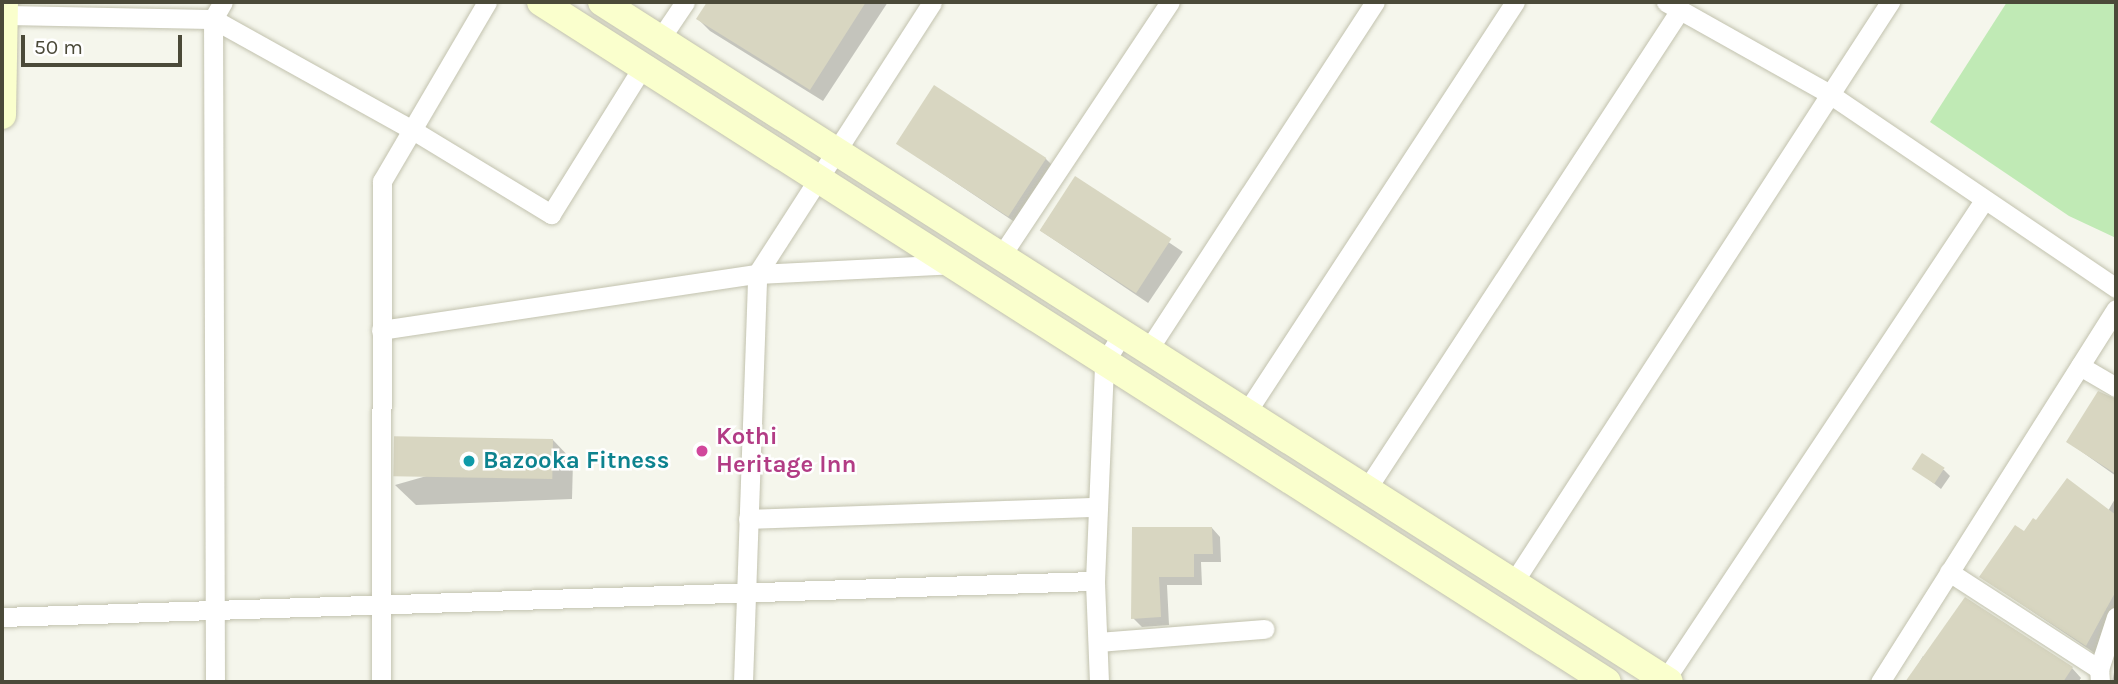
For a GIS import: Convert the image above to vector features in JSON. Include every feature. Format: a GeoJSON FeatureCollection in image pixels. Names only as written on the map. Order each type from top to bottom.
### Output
{"type":"FeatureCollection","features":[{"type":"Feature","properties":{"kind":"main road"},"geometry":{"type":"LineString","coordinates":[[541,2],[1607,682]]}},
{"type":"Feature","properties":{"kind":"main road"},"geometry":{"type":"LineString","coordinates":[[601,2],[1667,681]]}},
{"type":"Feature","properties":{"kind":"main road"},"geometry":{"type":"LineString","coordinates":[[2,115],[4,8]]}},
{"type":"Feature","properties":{"kind":"street"},"geometry":{"type":"LineString","coordinates":[[215,682],[217,611],[213,19],[223,2]]}},
{"type":"Feature","properties":{"kind":"street"},"geometry":{"type":"LineString","coordinates":[[381,682],[382,181],[487,2]]}},
{"type":"Feature","properties":{"kind":"street"},"geometry":{"type":"LineString","coordinates":[[660,39],[685,2]]}},
{"type":"Feature","properties":{"kind":"street"},"geometry":{"type":"LineString","coordinates":[[743,682],[757,274],[833,150],[932,2]]}},
{"type":"Feature","properties":{"kind":"street"},"geometry":{"type":"LineString","coordinates":[[1001,256],[1170,2]]}},
{"type":"Feature","properties":{"kind":"street"},"geometry":{"type":"LineString","coordinates":[[1148,350],[1375,2]]}},
{"type":"Feature","properties":{"kind":"street"},"geometry":{"type":"LineString","coordinates":[[1246,413],[1515,2]]}},
{"type":"Feature","properties":{"kind":"street"},"geometry":{"type":"LineString","coordinates":[[1513,583],[1828,93],[1890,2]]}},
{"type":"Feature","properties":{"kind":"street"},"geometry":{"type":"LineString","coordinates":[[1366,490],[1673,6],[1828,93],[1983,202],[2116,288]]}},
{"type":"Feature","properties":{"kind":"street"},"geometry":{"type":"LineString","coordinates":[[4,8],[213,19],[411,129],[551,215],[643,66]]}},
{"type":"Feature","properties":{"kind":"street"},"geometry":{"type":"LineString","coordinates":[[1667,681],[1983,202]]}},
{"type":"Feature","properties":{"kind":"street"},"geometry":{"type":"LineString","coordinates":[[381,330],[757,274],[953,264]]}},
{"type":"Feature","properties":{"kind":"street"},"geometry":{"type":"LineString","coordinates":[[1880,682],[2116,309]]}},
{"type":"Feature","properties":{"kind":"street"},"geometry":{"type":"LineString","coordinates":[[1099,682],[1095,581],[1096,507],[1104,363],[1122,334]]}},
{"type":"Feature","properties":{"kind":"street"},"geometry":{"type":"LineString","coordinates":[[2080,366],[2116,387]]}},
{"type":"Feature","properties":{"kind":"street"},"geometry":{"type":"LineString","coordinates":[[748,519],[1096,507]]}},
{"type":"Feature","properties":{"kind":"street"},"geometry":{"type":"LineString","coordinates":[[1950,572],[2099,675],[2116,617]]}},
{"type":"Feature","properties":{"kind":"street"},"geometry":{"type":"LineString","coordinates":[[2,617],[1095,581]]}},
{"type":"Feature","properties":{"kind":"street"},"geometry":{"type":"LineString","coordinates":[[1098,642],[1264,629]]}},
{"type":"Feature","properties":{"kind":"green space"},"geometry":{"type":"Polygon","coordinates":[[[2007,2],[2116,2],[2116,238],[2069,216],[1930,122],[2007,2]]]}},
{"type":"Feature","properties":{"kind":"building"},"geometry":{"type":"Polygon","coordinates":[[[707,2],[866,2],[810,90],[696,19],[707,2]]]}},
{"type":"Feature","properties":{"kind":"building"},"geometry":{"type":"Polygon","coordinates":[[[934,85],[1046,158],[1008,217],[896,144],[934,85]]]}},
{"type":"Feature","properties":{"kind":"building"},"geometry":{"type":"Polygon","coordinates":[[[1075,176],[1171,239],[1136,293],[1040,231],[1075,176]]]}},
{"type":"Feature","properties":{"kind":"building"},"geometry":{"type":"Polygon","coordinates":[[[2098,391],[2116,399],[2116,474],[2066,442],[2098,391]]]}},
{"type":"Feature","properties":{"kind":"building","name":"Bazooka Fitness"},"geometry":{"type":"Polygon","coordinates":[[[394,436],[553,439],[552,479],[393,476],[394,436]]]}},
{"type":"Feature","properties":{"kind":"building"},"geometry":{"type":"Polygon","coordinates":[[[1922,453],[1945,468],[1934,484],[1912,469],[1922,453]]]}},
{"type":"Feature","properties":{"kind":"building"},"geometry":{"type":"Polygon","coordinates":[[[2067,478],[2116,515],[2116,591],[2086,646],[1979,577],[2015,525],[2024,531],[2033,518],[2036,520],[2067,478]]]}},
{"type":"Feature","properties":{"kind":"building"},"geometry":{"type":"Polygon","coordinates":[[[1132,527],[1212,527],[1213,554],[1194,554],[1194,577],[1159,577],[1161,617],[1131,619],[1132,527]]]}},
{"type":"Feature","properties":{"kind":"building"},"geometry":{"type":"Polygon","coordinates":[[[1965,597],[2073,667],[2063,682],[1905,682],[1965,597]]]}},
{"type":"Feature","properties":{"kind":"place","name":"Kothi Heritage Inn"},"geometry":{"type":"Point","coordinates":[702,451]}},
{"type":"Feature","properties":{"kind":"place","name":"Bazooka Fitness"},"geometry":{"type":"Point","coordinates":[469,461]}}]}
